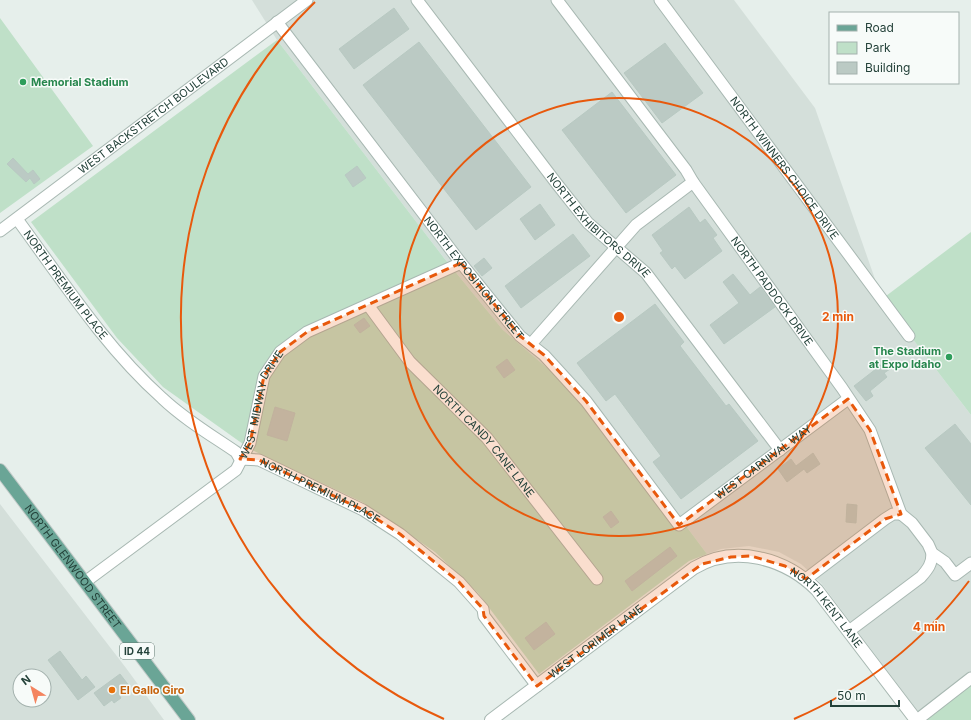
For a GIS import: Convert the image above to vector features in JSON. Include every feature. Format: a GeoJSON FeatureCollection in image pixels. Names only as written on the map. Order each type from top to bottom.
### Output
{"type":"FeatureCollection","features":[{"type":"Feature","properties":{"kind":"main road","name":"NORTH GLENWOOD STREET"},"geometry":{"type":"LineString","coordinates":[[0,470],[189,720]]}},
{"type":"Feature","properties":{"kind":"street","name":"WEST BACKSTRETCH BOULEVARD"},"geometry":{"type":"LineString","coordinates":[[0,230],[307,0]]}},
{"type":"Feature","properties":{"kind":"street","name":"NORTH EXHIBITORS DRIVE"},"geometry":{"type":"LineString","coordinates":[[417,0],[588,223],[615,248],[646,273],[780,450]]}},
{"type":"Feature","properties":{"kind":"street","name":"NORTH PADDOCK DRIVE"},"geometry":{"type":"LineString","coordinates":[[557,0],[686,170],[693,182],[838,382],[870,430],[901,514],[912,523],[928,544],[932,553],[945,562],[955,575],[971,563]]}},
{"type":"Feature","properties":{"kind":"street","name":"NORTH WINNERS CHOICE DRIVE"},"geometry":{"type":"LineString","coordinates":[[660,0],[909,336]]}},
{"type":"Feature","properties":{"kind":"street","name":"NORTH EXPOSITION STREET"},"geometry":{"type":"LineString","coordinates":[[277,22],[461,263],[520,336],[532,344],[586,400],[679,525]]}},
{"type":"Feature","properties":{"kind":"street"},"geometry":{"type":"LineString","coordinates":[[532,344],[636,225],[693,182]]}},
{"type":"Feature","properties":{"kind":"street","name":"NORTH PREMIUM PLACE"},"geometry":{"type":"LineString","coordinates":[[17,218],[109,344],[162,399],[190,421],[236,452],[240,459],[259,460],[363,510],[400,534],[460,582],[483,609],[484,616],[537,686]]}},
{"type":"Feature","properties":{"kind":"street","name":"WEST MIDWAY DRIVE"},"geometry":{"type":"LineString","coordinates":[[85,582],[236,470],[240,459],[250,443],[264,376],[280,352],[307,332],[461,263]]}},
{"type":"Feature","properties":{"kind":"street","name":"NORTH CANDY CANE LANE"},"geometry":{"type":"LineString","coordinates":[[368,305],[410,362],[487,438],[597,579]]}},
{"type":"Feature","properties":{"kind":"street","name":"WEST CARNIVAL WAY"},"geometry":{"type":"LineString","coordinates":[[679,525],[848,399]]}},
{"type":"Feature","properties":{"kind":"street"},"geometry":{"type":"LineString","coordinates":[[806,579],[885,519],[893,514],[901,514]]}},
{"type":"Feature","properties":{"kind":"street"},"geometry":{"type":"LineString","coordinates":[[849,631],[920,577],[929,568],[932,561],[932,553]]}},
{"type":"Feature","properties":{"kind":"street","name":"NORTH KENT LANE"},"geometry":{"type":"LineString","coordinates":[[702,564],[731,557],[751,556],[768,559],[785,566],[806,579],[817,590],[917,720]]}},
{"type":"Feature","properties":{"kind":"street","name":"WEST LORIMER LANE"},"geometry":{"type":"LineString","coordinates":[[491,720],[702,564]]}},
{"type":"Feature","properties":{"kind":"street"},"geometry":{"type":"LineString","coordinates":[[917,720],[971,678]]}},
{"type":"Feature","properties":{"kind":"highlighted area"},"geometry":{"type":"Polygon","coordinates":[[[461,263],[520,336],[544,355],[586,401],[679,525],[848,399],[870,430],[901,514],[885,519],[806,579],[785,566],[751,556],[731,557],[702,564],[537,686],[484,616],[483,609],[459,582],[400,534],[363,510],[259,460],[240,459],[250,443],[264,376],[280,352],[307,332],[461,263]]]}},
{"type":"Feature","properties":{"kind":"shaded area"},"geometry":{"type":"Polygon","coordinates":[[[252,0],[734,0],[815,108],[882,299],[971,415],[971,674],[920,714],[821,583],[801,564],[779,552],[749,546],[721,549],[707,554],[605,418],[503,330],[444,258],[277,40],[252,0]]]}},
{"type":"Feature","properties":{"kind":"shaded area"},"geometry":{"type":"Polygon","coordinates":[[[0,504],[126,668],[164,720],[0,720],[0,504]]]}},
{"type":"Feature","properties":{"kind":"green space","name":"Memorial Stadium"},"geometry":{"type":"Polygon","coordinates":[[[0,18],[93,146],[0,213],[0,18]]]}},
{"type":"Feature","properties":{"kind":"green space"},"geometry":{"type":"Polygon","coordinates":[[[277,40],[444,258],[503,330],[605,418],[707,554],[689,561],[539,674],[478,593],[435,552],[362,502],[250,449],[163,387],[117,338],[31,222],[277,40]]]}},
{"type":"Feature","properties":{"kind":"green space","name":"The Stadium at Expo Idaho"},"geometry":{"type":"Polygon","coordinates":[[[971,232],[971,415],[882,299],[971,232]]]}},
{"type":"Feature","properties":{"kind":"green space"},"geometry":{"type":"Polygon","coordinates":[[[971,677],[971,720],[925,720],[971,677]]]}},
{"type":"Feature","properties":{"kind":"building"},"geometry":{"type":"Polygon","coordinates":[[[394,8],[409,29],[354,69],[339,49],[394,8]]]}},
{"type":"Feature","properties":{"kind":"building"},"geometry":{"type":"Polygon","coordinates":[[[419,42],[531,187],[476,230],[363,85],[419,42]]]}},
{"type":"Feature","properties":{"kind":"building"},"geometry":{"type":"Polygon","coordinates":[[[665,43],[703,93],[662,123],[624,73],[665,43]]]}},
{"type":"Feature","properties":{"kind":"building"},"geometry":{"type":"Polygon","coordinates":[[[612,92],[676,175],[626,213],[562,130],[612,92]]]}},
{"type":"Feature","properties":{"kind":"building"},"geometry":{"type":"Polygon","coordinates":[[[13,158],[28,174],[33,170],[40,179],[34,184],[30,178],[26,182],[7,164],[13,158]]]}},
{"type":"Feature","properties":{"kind":"building"},"geometry":{"type":"Polygon","coordinates":[[[357,166],[366,178],[353,187],[345,175],[357,166]]]}},
{"type":"Feature","properties":{"kind":"building"},"geometry":{"type":"Polygon","coordinates":[[[540,204],[555,225],[535,240],[520,219],[540,204]]]}},
{"type":"Feature","properties":{"kind":"building"},"geometry":{"type":"Polygon","coordinates":[[[689,207],[700,223],[705,219],[717,235],[713,238],[722,251],[685,279],[675,266],[672,269],[660,253],[663,251],[652,235],[689,207]]]}},
{"type":"Feature","properties":{"kind":"building"},"geometry":{"type":"Polygon","coordinates":[[[573,234],[590,256],[521,308],[505,286],[573,234]]]}},
{"type":"Feature","properties":{"kind":"building"},"geometry":{"type":"Polygon","coordinates":[[[484,258],[492,268],[482,276],[474,266],[484,258]]]}},
{"type":"Feature","properties":{"kind":"building"},"geometry":{"type":"Polygon","coordinates":[[[733,274],[750,295],[760,287],[775,307],[724,344],[710,325],[739,303],[723,282],[733,274]]]}},
{"type":"Feature","properties":{"kind":"building"},"geometry":{"type":"Polygon","coordinates":[[[655,304],[684,342],[680,346],[726,406],[729,404],[758,441],[681,499],[653,462],[661,456],[615,394],[606,401],[577,363],[655,304]]]}},
{"type":"Feature","properties":{"kind":"building"},"geometry":{"type":"Polygon","coordinates":[[[364,318],[370,326],[360,333],[354,325],[364,318]]]}},
{"type":"Feature","properties":{"kind":"building"},"geometry":{"type":"Polygon","coordinates":[[[507,359],[515,370],[504,378],[496,367],[507,359]]]}},
{"type":"Feature","properties":{"kind":"building"},"geometry":{"type":"Polygon","coordinates":[[[885,362],[890,369],[884,373],[887,377],[870,391],[873,396],[866,401],[854,386],[885,362]]]}},
{"type":"Feature","properties":{"kind":"building"},"geometry":{"type":"Polygon","coordinates":[[[275,407],[295,413],[287,441],[267,435],[275,407]]]}},
{"type":"Feature","properties":{"kind":"building"},"geometry":{"type":"Polygon","coordinates":[[[955,424],[971,444],[971,505],[925,448],[955,424]]]}},
{"type":"Feature","properties":{"kind":"building"},"geometry":{"type":"Polygon","coordinates":[[[813,453],[820,464],[807,473],[804,469],[787,482],[778,469],[791,459],[796,466],[813,453]]]}},
{"type":"Feature","properties":{"kind":"building"},"geometry":{"type":"Polygon","coordinates":[[[847,504],[857,505],[856,523],[846,522],[847,504]]]}},
{"type":"Feature","properties":{"kind":"building"},"geometry":{"type":"Polygon","coordinates":[[[611,511],[619,522],[611,528],[603,517],[611,511]]]}},
{"type":"Feature","properties":{"kind":"building"},"geometry":{"type":"Polygon","coordinates":[[[670,547],[677,556],[632,591],[625,581],[670,547]]]}},
{"type":"Feature","properties":{"kind":"building"},"geometry":{"type":"Polygon","coordinates":[[[546,622],[555,634],[534,650],[525,638],[546,622]]]}},
{"type":"Feature","properties":{"kind":"building"},"geometry":{"type":"Polygon","coordinates":[[[60,651],[82,680],[86,676],[95,687],[78,700],[48,660],[60,651]]]}},
{"type":"Feature","properties":{"kind":"building","name":"El Gallo Giro"},"geometry":{"type":"Polygon","coordinates":[[[120,674],[130,687],[119,695],[121,698],[114,703],[112,700],[104,706],[94,693],[120,674]]]}},
{"type":"Feature","properties":{"kind":"place","name":"Memorial Stadium"},"geometry":{"type":"Point","coordinates":[23,82]}},
{"type":"Feature","properties":{"kind":"place","name":"The Stadium at Expo Idaho"},"geometry":{"type":"Point","coordinates":[949,357]}},
{"type":"Feature","properties":{"kind":"place","name":"El Gallo Giro"},"geometry":{"type":"Point","coordinates":[112,690]}}]}
